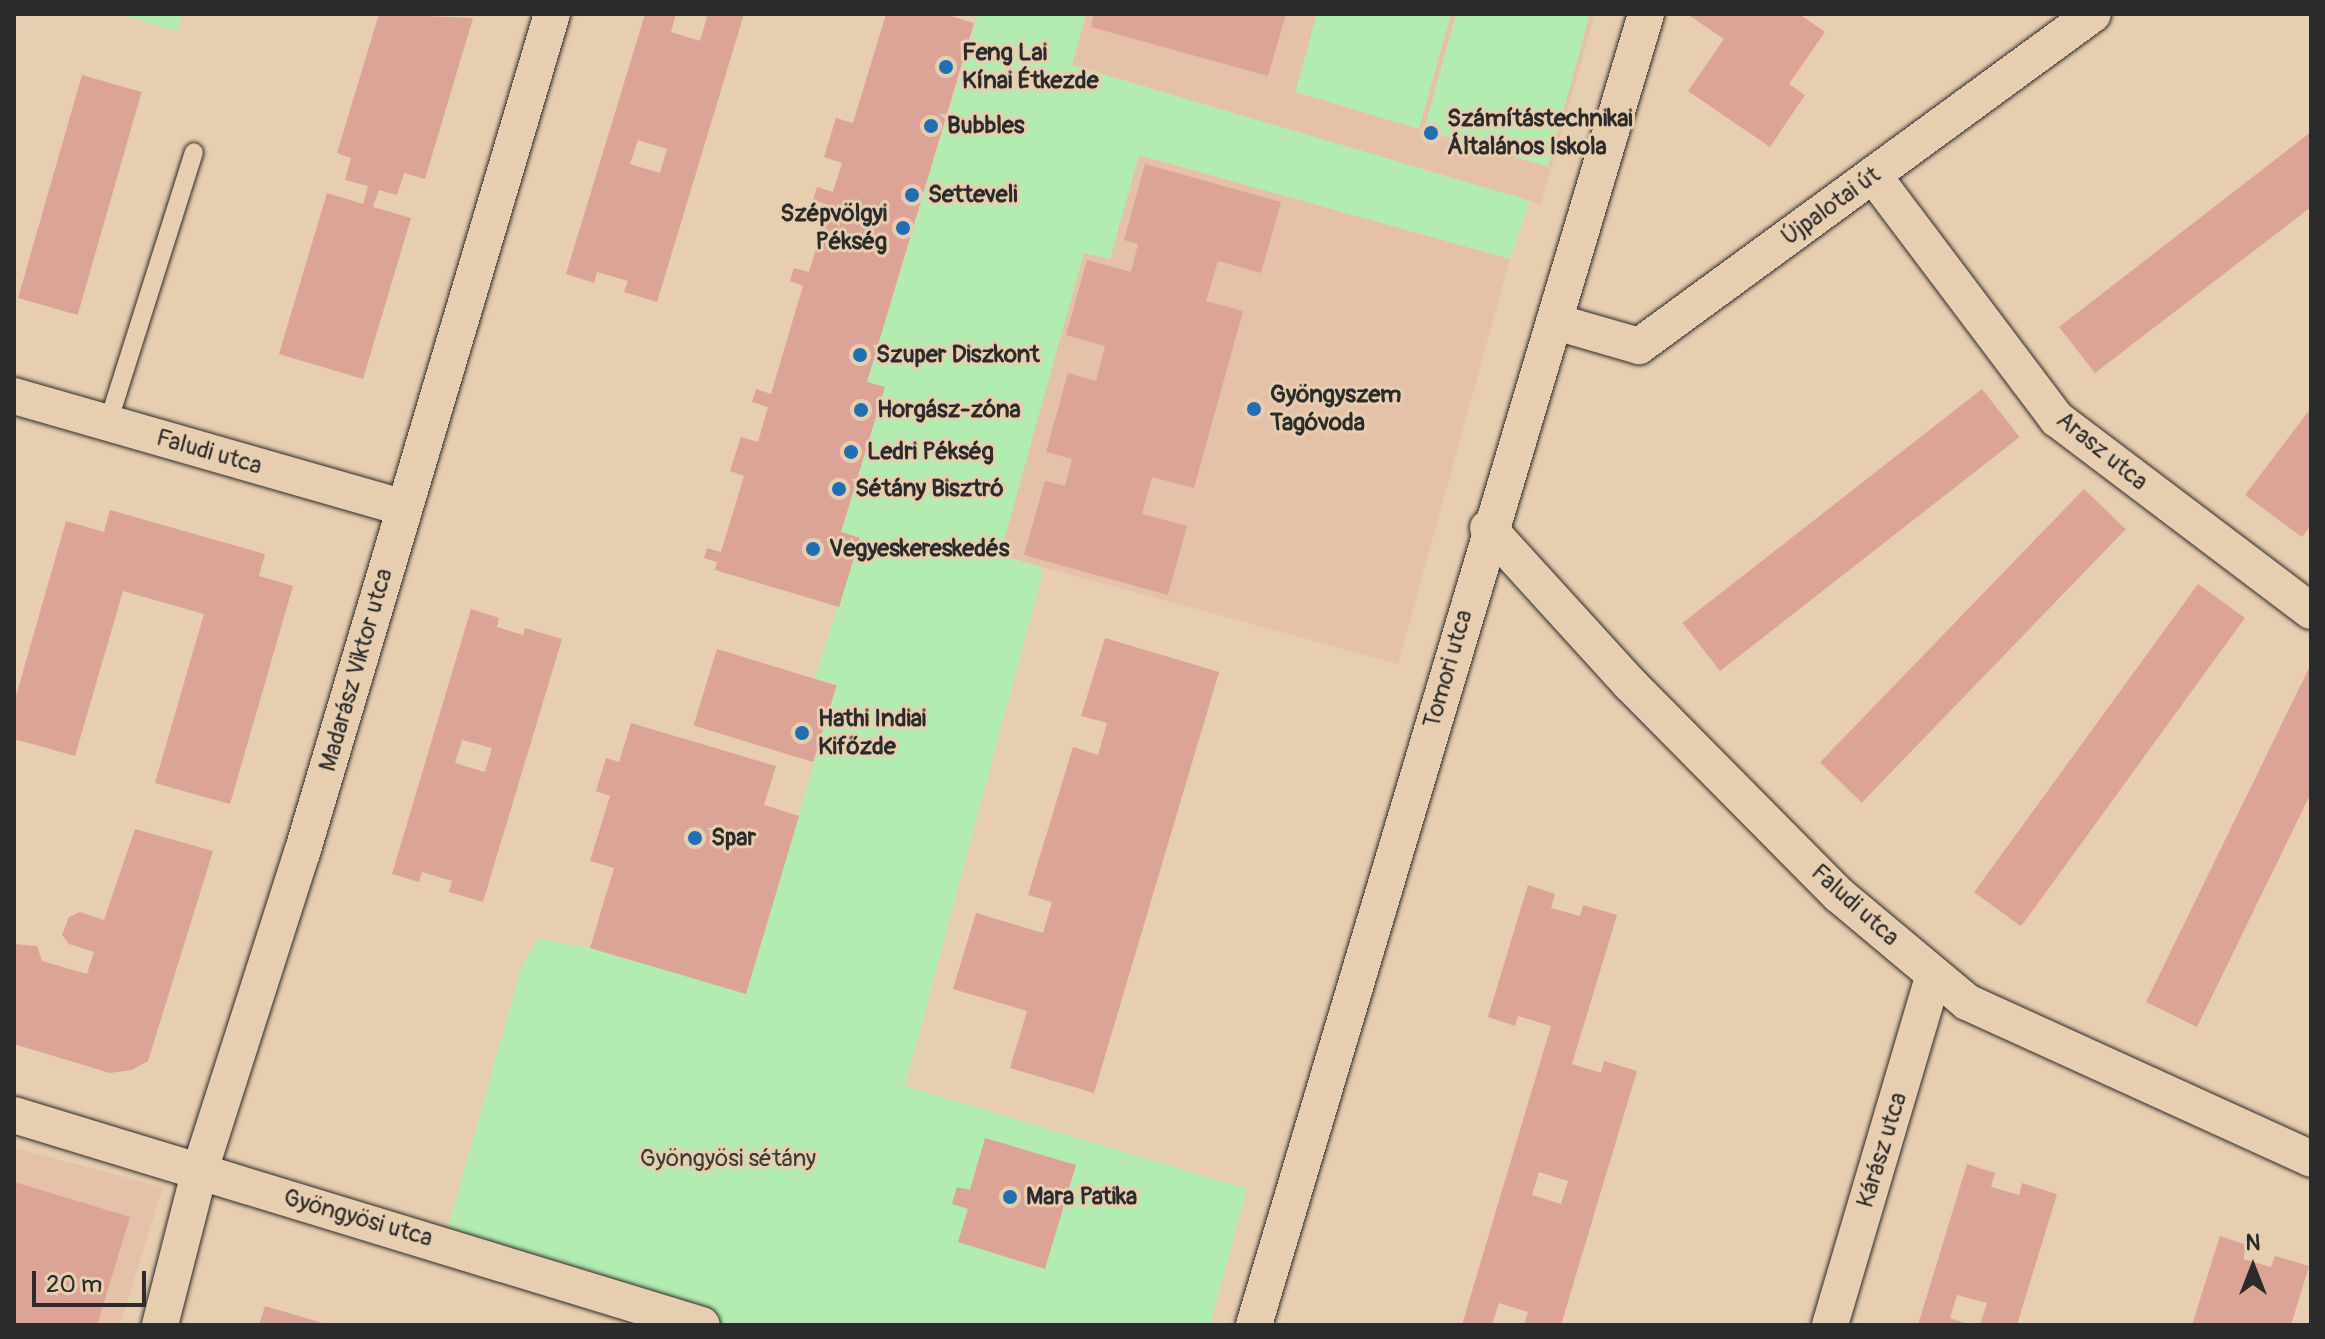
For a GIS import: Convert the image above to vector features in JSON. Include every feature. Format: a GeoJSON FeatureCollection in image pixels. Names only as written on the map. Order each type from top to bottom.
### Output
{"type":"FeatureCollection","features":[{"type":"Feature","properties":{"kind":"street","name":"Madarász Viktor utca"},"geometry":{"type":"LineString","coordinates":[[160,1325],[199,1173],[302,853],[552,14]]}},
{"type":"Feature","properties":{"kind":"street","name":"Tomori utca"},"geometry":{"type":"LineString","coordinates":[[1254,1325],[1488,528],[1556,322],[1646,14]]}},
{"type":"Feature","properties":{"kind":"street","name":"Újpalotai út"},"geometry":{"type":"LineString","coordinates":[[1556,322],[1639,346],[2093,14]]}},
{"type":"Feature","properties":{"kind":"street","name":"Arasz utca"},"geometry":{"type":"LineString","coordinates":[[1873,175],[2057,419],[2311,611]]}},
{"type":"Feature","properties":{"kind":"street","name":"Faludi utca"},"geometry":{"type":"LineString","coordinates":[[14,396],[404,508]]}},
{"type":"Feature","properties":{"kind":"street","name":"Faludi utca"},"geometry":{"type":"LineString","coordinates":[[1488,528],[1630,684],[1839,895],[1967,1002],[2311,1159]]}},
{"type":"Feature","properties":{"kind":"street","name":"Kárász utca"},"geometry":{"type":"LineString","coordinates":[[1830,1325],[1934,975]]}},
{"type":"Feature","properties":{"kind":"street","name":"Gyöngyösi utca"},"geometry":{"type":"LineString","coordinates":[[14,1115],[199,1173],[429,1238],[702,1325]]}},
{"type":"Feature","properties":{"kind":"lane"},"geometry":{"type":"LineString","coordinates":[[108,423],[194,152]]}},
{"type":"Feature","properties":{"kind":"shaded area","name":"Számítástechnikai Általános Iskola"},"geometry":{"type":"Polygon","coordinates":[[[1086,14],[1595,14],[1541,204],[1072,65],[1086,14]]]}},
{"type":"Feature","properties":{"kind":"shaded area","name":"Gyöngyszem Tagóvoda"},"geometry":{"type":"Polygon","coordinates":[[[1139,155],[1510,259],[1398,664],[999,555],[1084,252],[1110,259],[1139,155]]]}},
{"type":"Feature","properties":{"kind":"shaded area"},"geometry":{"type":"Polygon","coordinates":[[[14,1148],[163,1187],[120,1325],[14,1325],[14,1148]]]}},
{"type":"Feature","properties":{"kind":"green space"},"geometry":{"type":"Polygon","coordinates":[[[117,14],[182,14],[178,31],[117,14]]]}},
{"type":"Feature","properties":{"kind":"green space","name":"Gyöngyösi sétány"},"geometry":{"type":"Polygon","coordinates":[[[978,14],[1086,14],[1072,65],[1530,201],[1510,259],[1139,155],[1110,259],[1084,253],[1000,555],[1042,567],[1041,579],[905,1086],[1247,1189],[1210,1325],[702,1325],[444,1242],[521,968],[538,939],[590,948],[746,993],[837,685],[815,678],[860,538],[841,532],[885,387],[867,382],[978,14]]]}},
{"type":"Feature","properties":{"kind":"green space"},"geometry":{"type":"Polygon","coordinates":[[[1317,14],[1451,14],[1419,129],[1295,92],[1317,14]]]}},
{"type":"Feature","properties":{"kind":"green space"},"geometry":{"type":"Polygon","coordinates":[[[1456,14],[1590,14],[1548,167],[1424,130],[1456,14]]]}},
{"type":"Feature","properties":{"kind":"building"},"geometry":{"type":"Polygon","coordinates":[[[379,14],[473,18],[425,179],[404,173],[397,195],[379,190],[373,207],[411,218],[363,379],[279,354],[327,193],[363,204],[368,186],[345,180],[351,158],[337,153],[379,14]]]}},
{"type":"Feature","properties":{"kind":"building"},"geometry":{"type":"Polygon","coordinates":[[[645,14],[676,14],[671,32],[700,41],[707,17],[699,14],[744,14],[657,302],[624,292],[628,281],[597,272],[594,283],[566,274],[645,14]],[[638,140],[630,164],[660,173],[667,149],[638,140]]]}},
{"type":"Feature","properties":{"kind":"building"},"geometry":{"type":"Polygon","coordinates":[[[886,14],[944,14],[974,23],[867,382],[885,387],[841,532],[860,538],[839,607],[715,570],[717,562],[704,558],[707,548],[721,552],[744,476],[730,471],[741,437],[758,442],[768,407],[752,402],[756,389],[771,394],[803,286],[790,281],[794,268],[809,272],[829,205],[813,200],[817,187],[833,192],[842,163],[824,157],[836,118],[853,123],[886,14]]]}},
{"type":"Feature","properties":{"kind":"building"},"geometry":{"type":"Polygon","coordinates":[[[1094,14],[1286,14],[1268,76],[1091,27],[1094,14]]]}},
{"type":"Feature","properties":{"kind":"building"},"geometry":{"type":"Polygon","coordinates":[[[1687,14],[1799,14],[1825,32],[1789,84],[1805,95],[1770,147],[1688,91],[1724,39],[1687,14]]]}},
{"type":"Feature","properties":{"kind":"building"},"geometry":{"type":"Polygon","coordinates":[[[82,75],[142,92],[78,315],[18,298],[82,75]]]}},
{"type":"Feature","properties":{"kind":"building"},"geometry":{"type":"Polygon","coordinates":[[[2311,132],[2311,207],[2095,373],[2059,327],[2311,132]]]}},
{"type":"Feature","properties":{"kind":"building"},"geometry":{"type":"Polygon","coordinates":[[[1145,164],[1281,202],[1261,273],[1218,261],[1206,301],[1243,311],[1194,488],[1152,477],[1142,514],[1187,526],[1168,595],[1024,555],[1045,481],[1065,486],[1072,459],[1046,452],[1068,373],[1096,381],[1105,346],[1066,335],[1087,260],[1131,272],[1138,244],[1124,240],[1145,164]]]}},
{"type":"Feature","properties":{"kind":"building"},"geometry":{"type":"Polygon","coordinates":[[[1982,389],[2020,437],[1720,671],[1683,623],[1982,389]]]}},
{"type":"Feature","properties":{"kind":"building"},"geometry":{"type":"Polygon","coordinates":[[[2311,408],[2311,525],[2302,537],[2245,495],[2311,408]]]}},
{"type":"Feature","properties":{"kind":"building"},"geometry":{"type":"Polygon","coordinates":[[[2084,489],[2126,529],[1862,803],[1820,762],[2084,489]]]}},
{"type":"Feature","properties":{"kind":"building"},"geometry":{"type":"Polygon","coordinates":[[[110,510],[265,554],[259,576],[293,586],[230,804],[155,783],[204,614],[123,591],[75,756],[14,739],[14,703],[66,521],[104,532],[110,510]]]}},
{"type":"Feature","properties":{"kind":"building"},"geometry":{"type":"Polygon","coordinates":[[[2198,584],[2245,618],[2021,926],[1974,892],[2198,584]]]}},
{"type":"Feature","properties":{"kind":"building"},"geometry":{"type":"Polygon","coordinates":[[[471,609],[499,618],[497,627],[523,635],[525,628],[562,639],[483,902],[449,892],[452,881],[422,872],[419,882],[392,874],[471,609]],[[462,740],[455,763],[485,772],[492,748],[462,740]]]}},
{"type":"Feature","properties":{"kind":"building"},"geometry":{"type":"Polygon","coordinates":[[[1105,638],[1219,672],[1094,1093],[1010,1068],[1027,1011],[953,989],[976,913],[1043,933],[1052,902],[1028,895],[1073,747],[1098,755],[1107,723],[1081,716],[1105,638]]]}},
{"type":"Feature","properties":{"kind":"building"},"geometry":{"type":"Polygon","coordinates":[[[717,649],[837,686],[813,762],[694,726],[717,649]]]}},
{"type":"Feature","properties":{"kind":"building"},"geometry":{"type":"Polygon","coordinates":[[[2311,664],[2311,793],[2197,1027],[2146,1002],[2311,664]]]}},
{"type":"Feature","properties":{"kind":"building","name":"Spar"},"geometry":{"type":"Polygon","coordinates":[[[631,723],[776,766],[764,805],[799,816],[746,994],[590,948],[614,868],[590,861],[610,796],[596,791],[606,758],[619,762],[631,723]]]}},
{"type":"Feature","properties":{"kind":"building"},"geometry":{"type":"Polygon","coordinates":[[[135,829],[213,851],[148,1061],[132,1070],[110,1073],[14,1044],[14,944],[37,946],[42,961],[87,974],[94,952],[69,944],[62,935],[69,917],[80,912],[104,920],[135,829]]]}},
{"type":"Feature","properties":{"kind":"building"},"geometry":{"type":"Polygon","coordinates":[[[1528,885],[1555,894],[1551,908],[1580,916],[1583,905],[1617,915],[1572,1064],[1601,1073],[1604,1061],[1637,1071],[1561,1325],[1524,1325],[1528,1312],[1499,1303],[1492,1325],[1462,1325],[1551,1026],[1518,1016],[1515,1026],[1488,1017],[1528,885]],[[1539,1172],[1532,1195],[1561,1204],[1568,1181],[1539,1172]]]}},
{"type":"Feature","properties":{"kind":"building","name":"Mara Patika"},"geometry":{"type":"Polygon","coordinates":[[[985,1138],[1076,1165],[1045,1269],[958,1242],[968,1209],[952,1204],[957,1187],[970,1190],[985,1138]]]}},
{"type":"Feature","properties":{"kind":"building"},"geometry":{"type":"Polygon","coordinates":[[[1967,1164],[1995,1173],[1991,1187],[2019,1195],[2022,1183],[2057,1194],[2017,1325],[1980,1325],[1987,1303],[1957,1295],[1950,1318],[1971,1325],[1918,1325],[1967,1164]]]}},
{"type":"Feature","properties":{"kind":"building"},"geometry":{"type":"Polygon","coordinates":[[[14,1182],[130,1217],[97,1325],[14,1325],[14,1182]]]}},
{"type":"Feature","properties":{"kind":"building"},"geometry":{"type":"Polygon","coordinates":[[[2220,1236],[2247,1245],[2243,1259],[2271,1267],[2275,1256],[2309,1266],[2291,1325],[2192,1325],[2220,1236]]]}},
{"type":"Feature","properties":{"kind":"building"},"geometry":{"type":"Polygon","coordinates":[[[265,1306],[326,1324],[326,1325],[259,1325],[265,1306]]]}},
{"type":"Feature","properties":{"kind":"place","name":"Feng Lai Kínai Étkezde"},"geometry":{"type":"Point","coordinates":[946,67]}},
{"type":"Feature","properties":{"kind":"place","name":"Bubbles"},"geometry":{"type":"Point","coordinates":[931,126]}},
{"type":"Feature","properties":{"kind":"place","name":"Számítástechnikai Általános Iskola"},"geometry":{"type":"Point","coordinates":[1431,133]}},
{"type":"Feature","properties":{"kind":"place","name":"Setteveli"},"geometry":{"type":"Point","coordinates":[912,195]}},
{"type":"Feature","properties":{"kind":"place","name":"Szépvölgyi Pékség"},"geometry":{"type":"Point","coordinates":[903,228]}},
{"type":"Feature","properties":{"kind":"place","name":"Szuper Diszkont"},"geometry":{"type":"Point","coordinates":[860,355]}},
{"type":"Feature","properties":{"kind":"place","name":"Gyöngyszem Tagóvoda"},"geometry":{"type":"Point","coordinates":[1254,409]}},
{"type":"Feature","properties":{"kind":"place","name":"Horgász-zóna"},"geometry":{"type":"Point","coordinates":[861,410]}},
{"type":"Feature","properties":{"kind":"place","name":"Ledri Pékség"},"geometry":{"type":"Point","coordinates":[851,452]}},
{"type":"Feature","properties":{"kind":"place","name":"Sétány Bisztró"},"geometry":{"type":"Point","coordinates":[839,489]}},
{"type":"Feature","properties":{"kind":"place","name":"Vegyeskereskedés"},"geometry":{"type":"Point","coordinates":[813,549]}},
{"type":"Feature","properties":{"kind":"place","name":"Hathi Indiai Kifőzde"},"geometry":{"type":"Point","coordinates":[802,733]}},
{"type":"Feature","properties":{"kind":"place","name":"Spar"},"geometry":{"type":"Point","coordinates":[695,838]}},
{"type":"Feature","properties":{"kind":"place","name":"Mara Patika"},"geometry":{"type":"Point","coordinates":[1010,1197]}}]}
